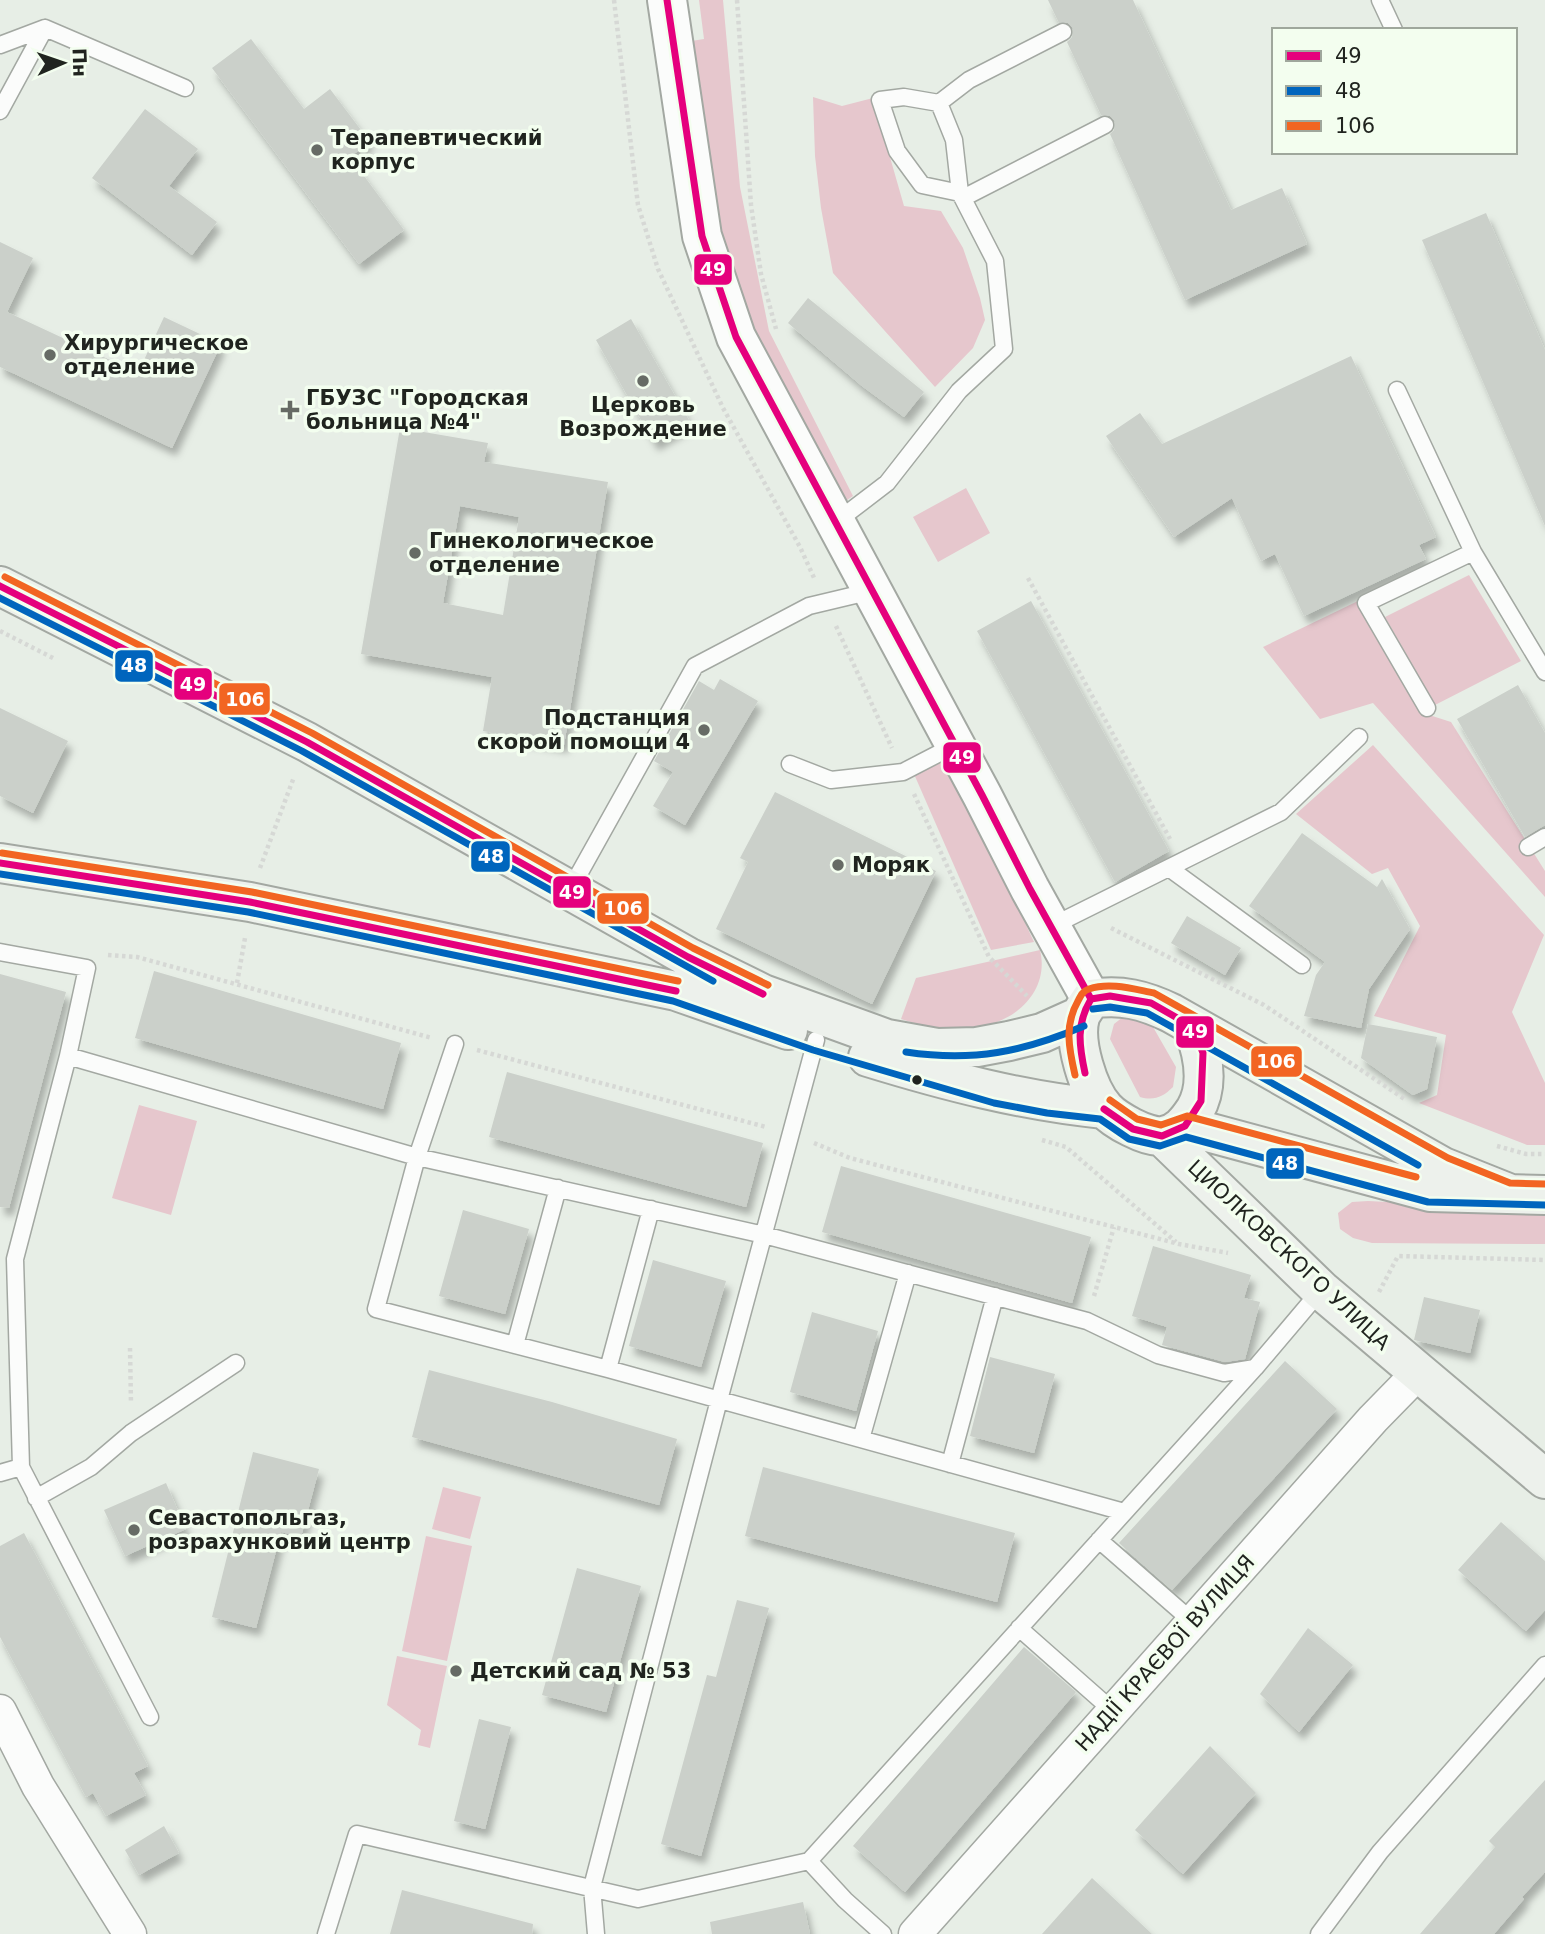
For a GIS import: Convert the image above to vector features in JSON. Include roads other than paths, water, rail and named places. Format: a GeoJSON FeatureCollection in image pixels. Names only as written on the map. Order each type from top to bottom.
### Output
{"type":"FeatureCollection","features":[{"type":"Feature","properties":{"kind":"main road"},"geometry":{"type":"LineString","coordinates":[[0,586],[307,742],[570,890],[682,974],[816,1040],[997,1093],[1049,1103],[1104,1108]]}},
{"type":"Feature","properties":{"kind":"main road"},"geometry":{"type":"LineString","coordinates":[[0,863],[682,974],[763,994],[887,1039],[937,1048],[977,1047],[1042,1033],[1110,996],[1151,1003],[1443,1167],[1527,1194]]}},
{"type":"Feature","properties":{"kind":"main road"},"geometry":{"type":"LineString","coordinates":[[1086,1007],[1078,1044],[1085,1073],[1104,1108],[1133,1129],[1173,1131],[1430,1192],[1527,1194]]}},
{"type":"Feature","properties":{"kind":"main road"},"geometry":{"type":"LineString","coordinates":[[1173,1131],[1200,1101],[1203,1053],[1193,1027]]}},
{"type":"Feature","properties":{"kind":"main road","name":"ЦИОЛКОВСКОГО УЛИЦА"},"geometry":{"type":"LineString","coordinates":[[1173,1131],[1321,1290],[1545,1479]]}},
{"type":"Feature","properties":{"kind":"street"},"geometry":{"type":"LineString","coordinates":[[667,0],[702,236],[736,337],[1051,927],[1086,1007]]}},
{"type":"Feature","properties":{"kind":"street","name":"НАДІЇ КРАЄВОЇ ВУЛИЦЯ"},"geometry":{"type":"LineString","coordinates":[[915,1934],[1364,1429],[1418,1373]]}},
{"type":"Feature","properties":{"kind":"street"},"geometry":{"type":"LineString","coordinates":[[0,1711],[38,1786],[130,1934]]}},
{"type":"Feature","properties":{"kind":"lane"},"geometry":{"type":"LineString","coordinates":[[1380,0],[1393,28]]}},
{"type":"Feature","properties":{"kind":"lane"},"geometry":{"type":"LineString","coordinates":[[0,111],[45,28]]}},
{"type":"Feature","properties":{"kind":"lane"},"geometry":{"type":"LineString","coordinates":[[0,45],[45,28],[185,88]]}},
{"type":"Feature","properties":{"kind":"lane"},"geometry":{"type":"LineString","coordinates":[[1063,32],[969,80],[939,103],[905,97],[880,100],[897,151],[922,185],[962,196],[1105,125]]}},
{"type":"Feature","properties":{"kind":"lane"},"geometry":{"type":"LineString","coordinates":[[836,522],[887,483],[959,391],[1004,349],[995,261],[962,196],[954,140],[939,103]]}},
{"type":"Feature","properties":{"kind":"lane"},"geometry":{"type":"LineString","coordinates":[[1396,390],[1473,552],[1545,672]]}},
{"type":"Feature","properties":{"kind":"lane"},"geometry":{"type":"LineString","coordinates":[[1427,708],[1366,603],[1473,552]]}},
{"type":"Feature","properties":{"kind":"lane"},"geometry":{"type":"LineString","coordinates":[[570,890],[695,666],[809,606],[872,591]]}},
{"type":"Feature","properties":{"kind":"lane"},"geometry":{"type":"LineString","coordinates":[[1051,927],[1281,812],[1359,737]]}},
{"type":"Feature","properties":{"kind":"lane"},"geometry":{"type":"LineString","coordinates":[[790,764],[831,780],[879,775],[903,772],[955,745]]}},
{"type":"Feature","properties":{"kind":"lane"},"geometry":{"type":"LineString","coordinates":[[1528,847],[1545,837]]}},
{"type":"Feature","properties":{"kind":"lane"},"geometry":{"type":"LineString","coordinates":[[1176,865],[1303,965]]}},
{"type":"Feature","properties":{"kind":"lane"},"geometry":{"type":"LineString","coordinates":[[0,952],[87,968],[68,1056],[15,1259],[21,1467],[150,1717]]}},
{"type":"Feature","properties":{"kind":"lane"},"geometry":{"type":"LineString","coordinates":[[596,1934],[592,1887],[816,1040]]}},
{"type":"Feature","properties":{"kind":"lane"},"geometry":{"type":"LineString","coordinates":[[366,1322],[376,1309],[417,1157],[455,1044]]}},
{"type":"Feature","properties":{"kind":"lane"},"geometry":{"type":"LineString","coordinates":[[68,1056],[417,1157],[764,1235],[1087,1321],[1158,1355],[1224,1373],[1255,1368]]}},
{"type":"Feature","properties":{"kind":"lane"},"geometry":{"type":"LineString","coordinates":[[515,1345],[558,1188]]}},
{"type":"Feature","properties":{"kind":"lane"},"geometry":{"type":"LineString","coordinates":[[608,1369],[651,1209]]}},
{"type":"Feature","properties":{"kind":"lane"},"geometry":{"type":"LineString","coordinates":[[861,1439],[908,1273]]}},
{"type":"Feature","properties":{"kind":"lane"},"geometry":{"type":"LineString","coordinates":[[326,1934],[357,1834],[638,1899],[809,1861],[1255,1368],[1321,1290]]}},
{"type":"Feature","properties":{"kind":"lane"},"geometry":{"type":"LineString","coordinates":[[950,1464],[995,1296]]}},
{"type":"Feature","properties":{"kind":"lane"},"geometry":{"type":"LineString","coordinates":[[376,1309],[608,1369],[1124,1512]]}},
{"type":"Feature","properties":{"kind":"lane"},"geometry":{"type":"LineString","coordinates":[[36,1499],[91,1468],[131,1433],[236,1363]]}},
{"type":"Feature","properties":{"kind":"lane"},"geometry":{"type":"LineString","coordinates":[[0,1473],[21,1467]]}},
{"type":"Feature","properties":{"kind":"lane"},"geometry":{"type":"LineString","coordinates":[[1099,1539],[1193,1622]]}},
{"type":"Feature","properties":{"kind":"lane"},"geometry":{"type":"LineString","coordinates":[[1019,1628],[1113,1711]]}},
{"type":"Feature","properties":{"kind":"lane"},"geometry":{"type":"LineString","coordinates":[[1319,1934],[1380,1852],[1545,1665]]}},
{"type":"Feature","properties":{"kind":"lane"},"geometry":{"type":"LineString","coordinates":[[809,1861],[845,1900],[883,1934]]}},
{"type":"Feature","properties":{"kind":"place","name":"Терапевтический корпус"},"geometry":{"type":"Point","coordinates":[317,150]}},
{"type":"Feature","properties":{"kind":"place","name":"Хирургическое отделение"},"geometry":{"type":"Point","coordinates":[50,355]}},
{"type":"Feature","properties":{"kind":"place","name":"Церковь Возрождение"},"geometry":{"type":"Point","coordinates":[643,381]}},
{"type":"Feature","properties":{"kind":"place","name":"ГБУЗС \"Городская больница №4\""},"geometry":{"type":"Point","coordinates":[290,410]}},
{"type":"Feature","properties":{"kind":"place","name":"Гинекологическое отделение"},"geometry":{"type":"Point","coordinates":[415,553]}},
{"type":"Feature","properties":{"kind":"place","name":"Подстанция скорой помощи 4"},"geometry":{"type":"Point","coordinates":[704,730]}},
{"type":"Feature","properties":{"kind":"place","name":"Моряк"},"geometry":{"type":"Point","coordinates":[838,865]}},
{"type":"Feature","properties":{"kind":"place","name":"Севастопольгаз, розрахунковий центр"},"geometry":{"type":"Point","coordinates":[134,1530]}},
{"type":"Feature","properties":{"kind":"place","name":"Детский сад № 53"},"geometry":{"type":"Point","coordinates":[456,1671]}}]}
